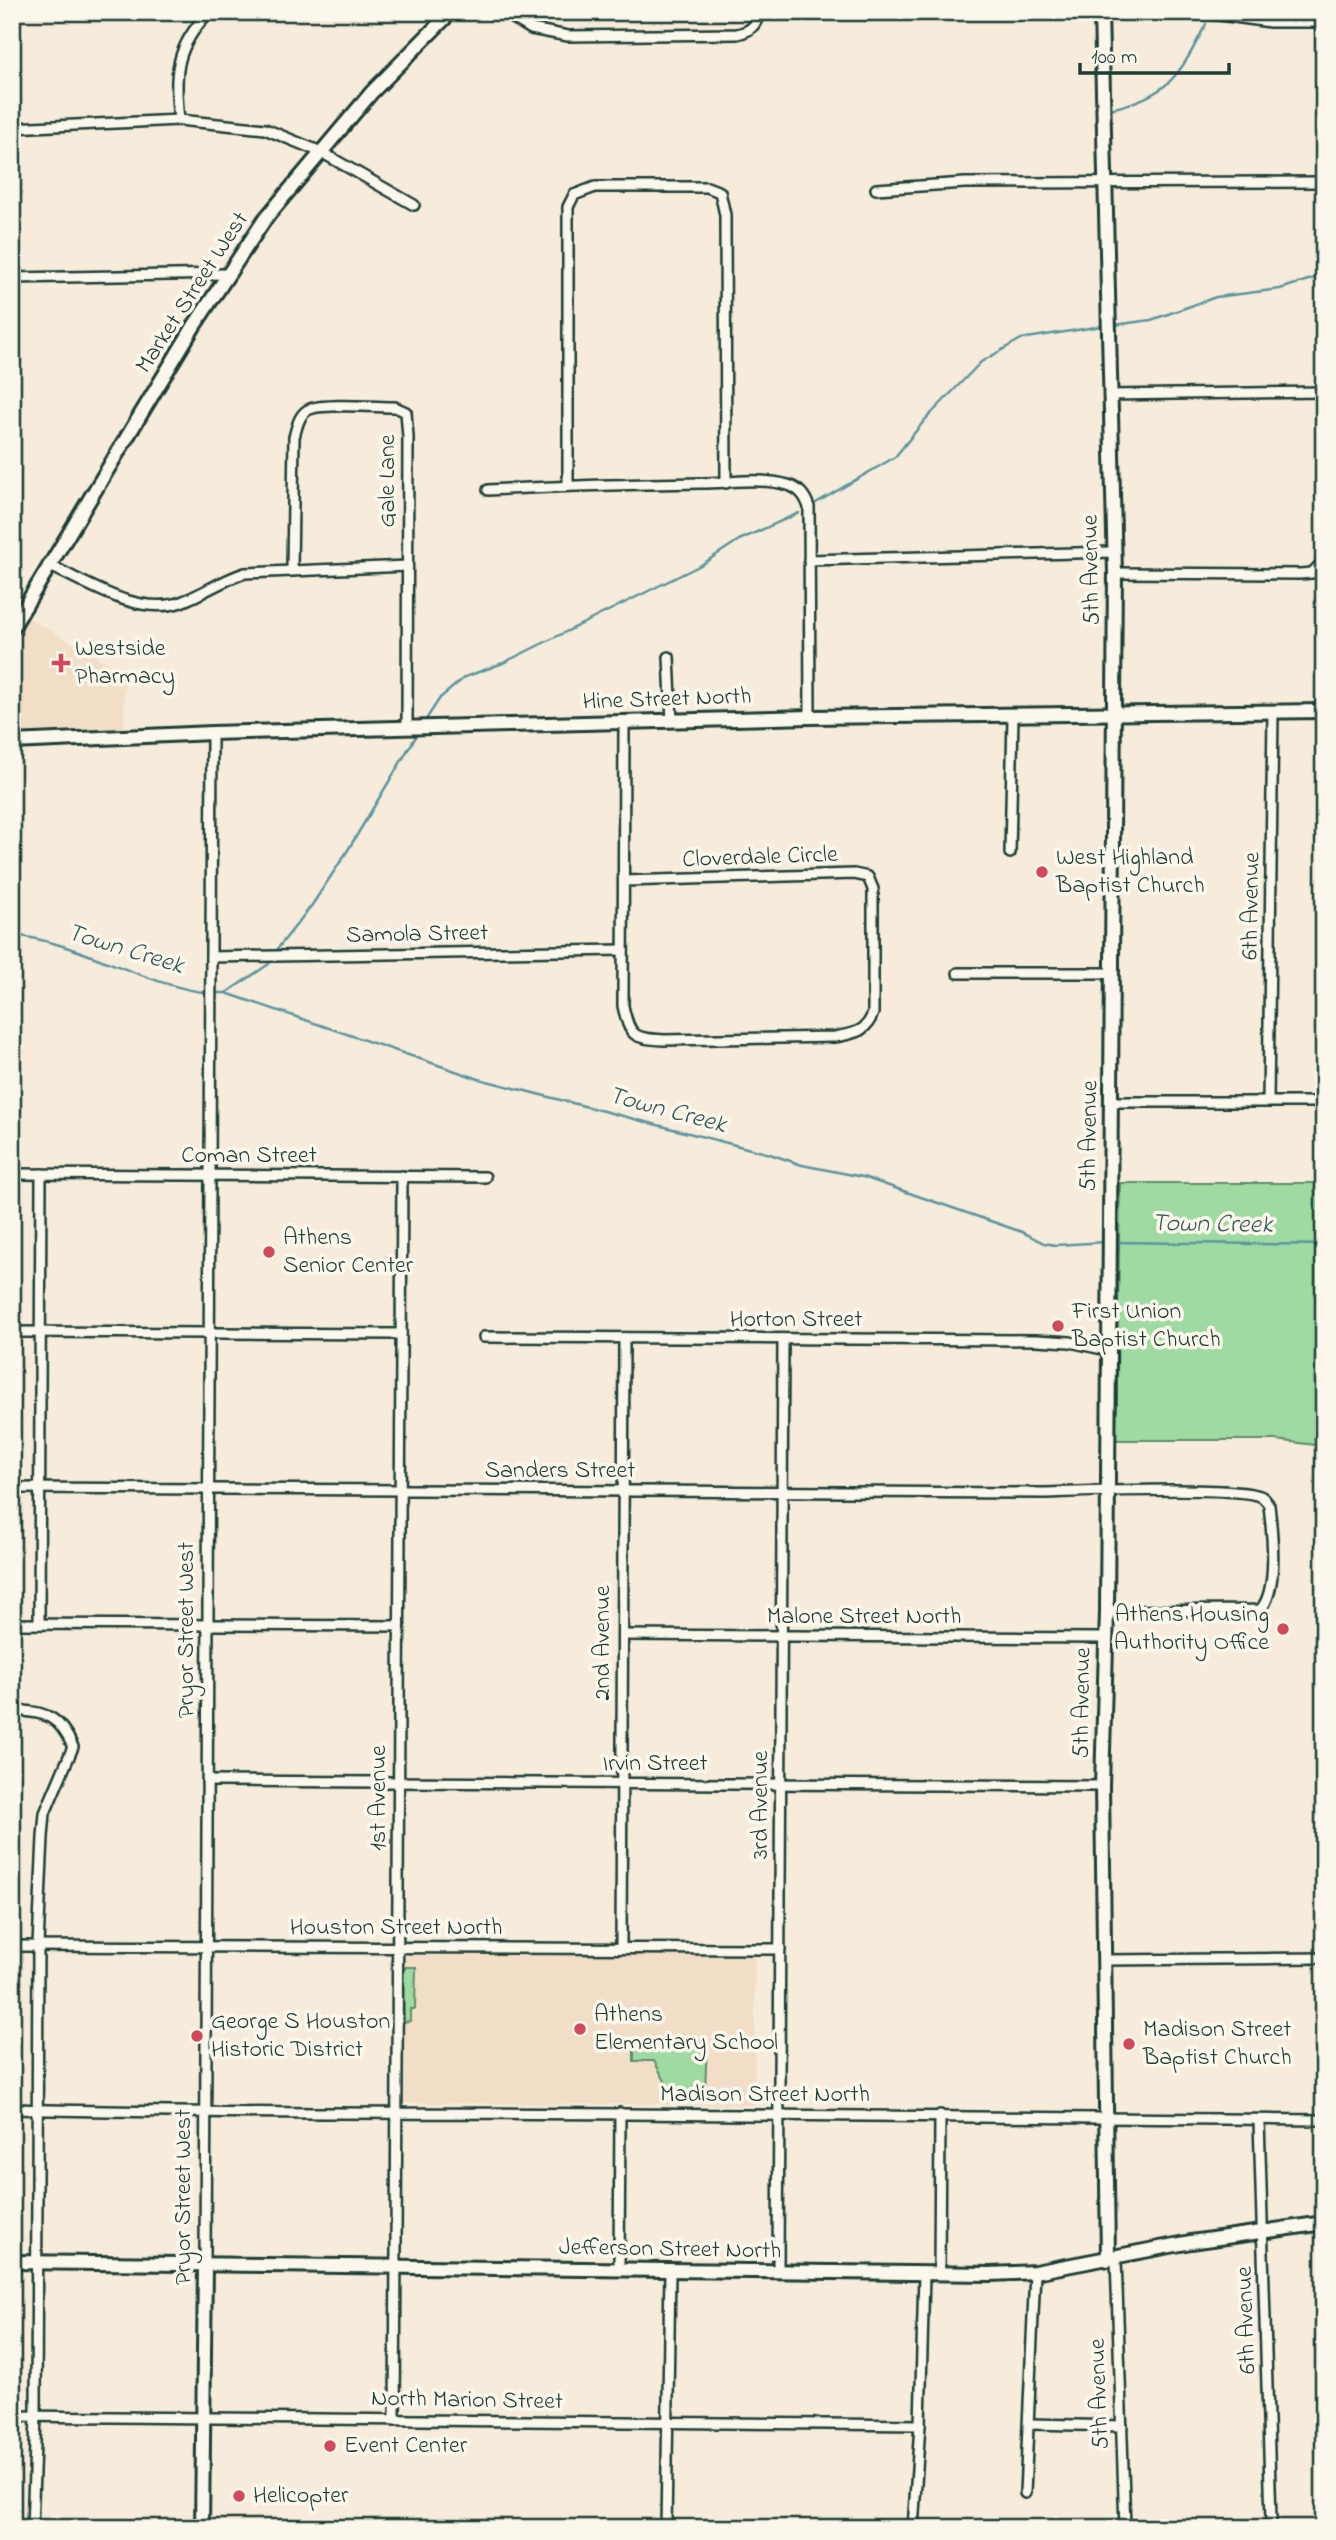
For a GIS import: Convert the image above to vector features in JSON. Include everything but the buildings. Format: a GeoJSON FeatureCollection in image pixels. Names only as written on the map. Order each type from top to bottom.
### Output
{"type":"FeatureCollection","features":[{"type":"Feature","properties":{"kind":"street"},"geometry":{"type":"LineString","coordinates":[[179,120],[174,81],[180,57],[190,35],[209,12]]}},
{"type":"Feature","properties":{"kind":"street","name":"Market Street West"},"geometry":{"type":"LineString","coordinates":[[12,628],[226,275],[265,219],[372,93],[451,12]]}},
{"type":"Feature","properties":{"kind":"street"},"geometry":{"type":"LineString","coordinates":[[503,12],[543,33],[594,37],[737,34],[748,32],[757,23],[759,12]]}},
{"type":"Feature","properties":{"kind":"street","name":"5th Avenue"},"geometry":{"type":"LineString","coordinates":[[1101,12],[1115,573],[1107,1611],[1102,1786],[1104,2121],[1122,2426],[1125,2528]]}},
{"type":"Feature","properties":{"kind":"street"},"geometry":{"type":"LineString","coordinates":[[1198,12],[1270,22],[1322,19],[1324,126]]}},
{"type":"Feature","properties":{"kind":"street"},"geometry":{"type":"LineString","coordinates":[[12,128],[179,120],[265,129],[321,152],[414,205]]}},
{"type":"Feature","properties":{"kind":"street"},"geometry":{"type":"LineString","coordinates":[[876,189],[965,183],[1324,182]]}},
{"type":"Feature","properties":{"kind":"street"},"geometry":{"type":"LineString","coordinates":[[568,485],[568,207],[574,195],[584,189],[707,187],[720,192],[725,215],[726,483]]}},
{"type":"Feature","properties":{"kind":"street"},"geometry":{"type":"LineString","coordinates":[[12,278],[226,275]]}},
{"type":"Feature","properties":{"kind":"street"},"geometry":{"type":"LineString","coordinates":[[1109,395],[1324,392]]}},
{"type":"Feature","properties":{"kind":"street","name":"Gale Lane"},"geometry":{"type":"LineString","coordinates":[[292,569],[294,437],[301,417],[309,409],[322,407],[395,407],[406,412],[407,727]]}},
{"type":"Feature","properties":{"kind":"street"},"geometry":{"type":"LineString","coordinates":[[488,490],[568,485],[726,483],[784,484],[804,495],[808,506],[810,717]]}},
{"type":"Feature","properties":{"kind":"street"},"geometry":{"type":"LineString","coordinates":[[809,560],[1113,552]]}},
{"type":"Feature","properties":{"kind":"street"},"geometry":{"type":"LineString","coordinates":[[1115,573],[1300,574],[1312,573],[1324,561]]}},
{"type":"Feature","properties":{"kind":"street"},"geometry":{"type":"LineString","coordinates":[[48,565],[130,601],[154,607],[179,603],[222,580],[245,573],[407,566]]}},
{"type":"Feature","properties":{"kind":"street"},"geometry":{"type":"LineString","coordinates":[[669,657],[672,721]]}},
{"type":"Feature","properties":{"kind":"street","name":"Hine Street North"},"geometry":{"type":"LineString","coordinates":[[12,742],[212,733],[810,717],[1324,711]]}},
{"type":"Feature","properties":{"kind":"street","name":"6th Avenue"},"geometry":{"type":"LineString","coordinates":[[1268,1102],[1273,712]]}},
{"type":"Feature","properties":{"kind":"street"},"geometry":{"type":"LineString","coordinates":[[1010,853],[1013,716]]}},
{"type":"Feature","properties":{"kind":"street"},"geometry":{"type":"LineString","coordinates":[[623,950],[624,723]]}},
{"type":"Feature","properties":{"kind":"street","name":"Pryor Street West"},"geometry":{"type":"LineString","coordinates":[[202,2528],[212,733]]}},
{"type":"Feature","properties":{"kind":"street","name":"Cloverdale Circle"},"geometry":{"type":"LineString","coordinates":[[623,950],[623,1006],[628,1030],[638,1038],[835,1037],[858,1033],[868,1025],[873,1013],[873,889],[868,877],[854,874],[624,881]]}},
{"type":"Feature","properties":{"kind":"street","name":"Samola Street"},"geometry":{"type":"LineString","coordinates":[[211,957],[623,950]]}},
{"type":"Feature","properties":{"kind":"street"},"geometry":{"type":"LineString","coordinates":[[958,973],[1112,973]]}},
{"type":"Feature","properties":{"kind":"street"},"geometry":{"type":"LineString","coordinates":[[1112,1102],[1324,1102]]}},
{"type":"Feature","properties":{"kind":"street","name":"Coman Street"},"geometry":{"type":"LineString","coordinates":[[12,1174],[485,1177]]}},
{"type":"Feature","properties":{"kind":"street"},"geometry":{"type":"LineString","coordinates":[[39,1624],[41,1174]]}},
{"type":"Feature","properties":{"kind":"street","name":"1st Avenue"},"geometry":{"type":"LineString","coordinates":[[395,2420],[402,1176]]}},
{"type":"Feature","properties":{"kind":"street"},"geometry":{"type":"LineString","coordinates":[[12,1332],[401,1334]]}},
{"type":"Feature","properties":{"kind":"street","name":"Horton Street"},"geometry":{"type":"LineString","coordinates":[[484,1337],[1036,1340],[1070,1342],[1107,1350]]}},
{"type":"Feature","properties":{"kind":"street","name":"2nd Avenue"},"geometry":{"type":"LineString","coordinates":[[621,1948],[624,1338]]}},
{"type":"Feature","properties":{"kind":"street","name":"3rd Avenue"},"geometry":{"type":"LineString","coordinates":[[778,2272],[783,1339]]}},
{"type":"Feature","properties":{"kind":"street","name":"Sanders Street"},"geometry":{"type":"LineString","coordinates":[[12,1488],[1107,1491],[1261,1496],[1269,1504],[1272,1529],[1268,1602],[1260,1610],[1107,1611]]}},
{"type":"Feature","properties":{"kind":"street"},"geometry":{"type":"LineString","coordinates":[[12,1624],[399,1626]]}},
{"type":"Feature","properties":{"kind":"street","name":"Malone Street North"},"geometry":{"type":"LineString","coordinates":[[623,1635],[1106,1638]]}},
{"type":"Feature","properties":{"kind":"street"},"geometry":{"type":"LineString","coordinates":[[12,1710],[40,1713],[63,1725],[73,1748],[45,1813],[38,1945],[36,2416],[32,2528]]}},
{"type":"Feature","properties":{"kind":"street","name":"Irvin Street"},"geometry":{"type":"LineString","coordinates":[[207,1781],[1102,1786]]}},
{"type":"Feature","properties":{"kind":"street","name":"Houston Street North"},"geometry":{"type":"LineString","coordinates":[[12,1945],[779,1949]]}},
{"type":"Feature","properties":{"kind":"street"},"geometry":{"type":"LineString","coordinates":[[1104,1960],[1324,1958]]}},
{"type":"Feature","properties":{"kind":"street"},"geometry":{"type":"LineString","coordinates":[[12,2109],[37,2110]]}},
{"type":"Feature","properties":{"kind":"street","name":"Madison Street North"},"geometry":{"type":"LineString","coordinates":[[37,2110],[397,2115],[940,2115],[1104,2121],[1324,2120]]}},
{"type":"Feature","properties":{"kind":"street"},"geometry":{"type":"LineString","coordinates":[[620,2113],[620,2270]]}},
{"type":"Feature","properties":{"kind":"street"},"geometry":{"type":"LineString","coordinates":[[939,2274],[940,2115]]}},
{"type":"Feature","properties":{"kind":"street","name":"6th Avenue"},"geometry":{"type":"LineString","coordinates":[[1259,2120],[1271,2519]]}},
{"type":"Feature","properties":{"kind":"street","name":"Jefferson Street North"},"geometry":{"type":"LineString","coordinates":[[12,2262],[924,2274],[1035,2272],[1264,2231],[1324,2223]]}},
{"type":"Feature","properties":{"kind":"street"},"geometry":{"type":"LineString","coordinates":[[666,2528],[670,2271]]}},
{"type":"Feature","properties":{"kind":"street"},"geometry":{"type":"LineString","coordinates":[[1025,2493],[1035,2272]]}},
{"type":"Feature","properties":{"kind":"street"},"geometry":{"type":"LineString","coordinates":[[913,2528],[920,2425],[924,2274]]}},
{"type":"Feature","properties":{"kind":"street","name":"North Marion Street"},"geometry":{"type":"LineString","coordinates":[[12,2416],[920,2425]]}},
{"type":"Feature","properties":{"kind":"street"},"geometry":{"type":"LineString","coordinates":[[1030,2424],[1122,2426]]}},
{"type":"Feature","properties":{"kind":"shaded area"},"geometry":{"type":"Polygon","coordinates":[[[27,617],[125,673],[124,729],[12,732],[12,645],[27,617]]]}},
{"type":"Feature","properties":{"kind":"shaded area","name":"Athens Elementary School"},"geometry":{"type":"Polygon","coordinates":[[[755,1953],[755,2105],[404,2103],[405,1956],[755,1953]]]}},
{"type":"Feature","properties":{"kind":"green space"},"geometry":{"type":"Polygon","coordinates":[[[1120,1183],[1324,1183],[1324,1446],[1275,1440],[1116,1440],[1120,1183]]]}},
{"type":"Feature","properties":{"kind":"green space"},"geometry":{"type":"Polygon","coordinates":[[[406,1967],[416,1967],[415,2009],[410,2009],[410,2021],[404,2022],[402,1972],[406,1967]]]}},
{"type":"Feature","properties":{"kind":"green space"},"geometry":{"type":"Polygon","coordinates":[[[683,2039],[707,2040],[705,2093],[670,2090],[654,2061],[634,2061],[634,2045],[672,2047],[683,2039]]]}},
{"type":"Feature","properties":{"kind":"waterway"},"geometry":{"type":"LineString","coordinates":[[1112,179],[1110,109],[1130,104],[1160,90],[1180,69],[1206,24]]}},
{"type":"Feature","properties":{"kind":"waterway"},"geometry":{"type":"LineString","coordinates":[[1112,186],[1114,291]]}},
{"type":"Feature","properties":{"kind":"waterway"},"geometry":{"type":"LineString","coordinates":[[1114,325],[1151,320],[1216,297],[1280,289],[1324,275]]}},
{"type":"Feature","properties":{"kind":"waterway"},"geometry":{"type":"LineString","coordinates":[[816,503],[895,457],[924,421],[981,362],[1021,339],[1102,326]]}},
{"type":"Feature","properties":{"kind":"waterway"},"geometry":{"type":"LineString","coordinates":[[423,724],[440,698],[465,677],[503,663],[701,565],[739,540],[799,513]]}},
{"type":"Feature","properties":{"kind":"waterway"},"geometry":{"type":"LineString","coordinates":[[278,948],[312,905],[348,850],[418,733]]}},
{"type":"Feature","properties":{"kind":"waterway","name":"Town Creek"},"geometry":{"type":"LineString","coordinates":[[12,935],[62,946],[158,981],[208,993]]}},
{"type":"Feature","properties":{"kind":"waterway"},"geometry":{"type":"LineString","coordinates":[[226,993],[269,964]]}},
{"type":"Feature","properties":{"kind":"waterway","name":"Town Creek"},"geometry":{"type":"LineString","coordinates":[[215,993],[226,993],[479,1079],[770,1154],[802,1165],[863,1177],[1022,1232],[1044,1243],[1055,1245],[1107,1242]]}},
{"type":"Feature","properties":{"kind":"waterway","name":"Town Creek"},"geometry":{"type":"LineString","coordinates":[[1114,1242],[1324,1245]]}},
{"type":"Feature","properties":{"kind":"place","name":"Westside Pharmacy"},"geometry":{"type":"Point","coordinates":[61,663]}},
{"type":"Feature","properties":{"kind":"place","name":"West Highland Baptist Church"},"geometry":{"type":"Point","coordinates":[1042,872]}},
{"type":"Feature","properties":{"kind":"place","name":"Athens Senior Center"},"geometry":{"type":"Point","coordinates":[269,1252]}},
{"type":"Feature","properties":{"kind":"place","name":"First Union Baptist Church"},"geometry":{"type":"Point","coordinates":[1058,1326]}},
{"type":"Feature","properties":{"kind":"place","name":"Athens Housing Authority Office"},"geometry":{"type":"Point","coordinates":[1283,1629]}},
{"type":"Feature","properties":{"kind":"place","name":"Athens Elementary School"},"geometry":{"type":"Point","coordinates":[580,2029]}},
{"type":"Feature","properties":{"kind":"place","name":"George S Houston Historic District"},"geometry":{"type":"Point","coordinates":[197,2036]}},
{"type":"Feature","properties":{"kind":"place","name":"Madison Street Baptist Church"},"geometry":{"type":"Point","coordinates":[1129,2044]}},
{"type":"Feature","properties":{"kind":"place","name":"Event Center"},"geometry":{"type":"Point","coordinates":[330,2446]}},
{"type":"Feature","properties":{"kind":"place","name":"Helicopter"},"geometry":{"type":"Point","coordinates":[239,2496]}}]}
